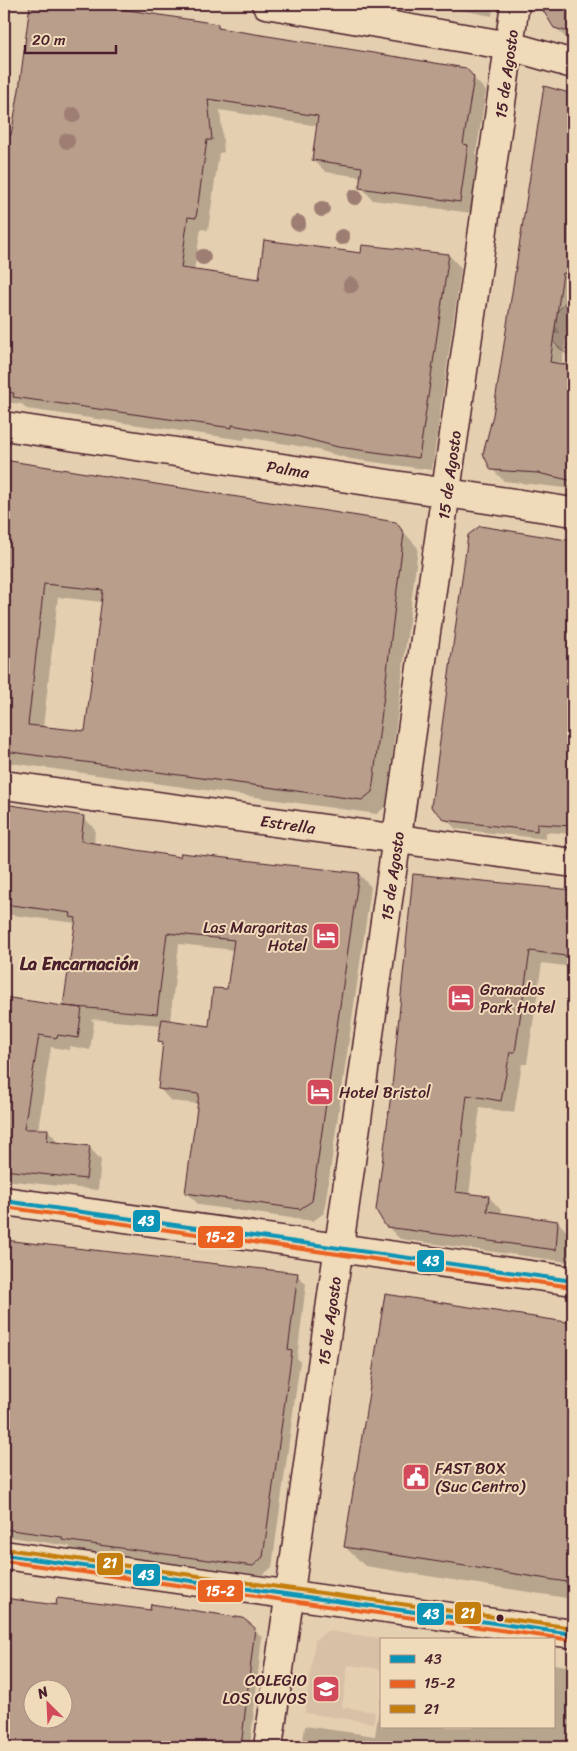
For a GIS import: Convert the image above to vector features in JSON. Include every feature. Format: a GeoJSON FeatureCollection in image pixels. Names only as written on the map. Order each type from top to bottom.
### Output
{"type":"FeatureCollection","features":[{"type":"Feature","properties":{"kind":"street"},"geometry":{"type":"LineString","coordinates":[[266,4],[510,46],[573,64]]}},
{"type":"Feature","properties":{"kind":"street","name":"15 de Agosto"},"geometry":{"type":"LineString","coordinates":[[268,1747],[515,4]]}},
{"type":"Feature","properties":{"kind":"street","name":"Palma"},"geometry":{"type":"LineString","coordinates":[[4,426],[573,512]]}},
{"type":"Feature","properties":{"kind":"street","name":"Estrella"},"geometry":{"type":"LineString","coordinates":[[4,785],[573,863]]}},
{"type":"Feature","properties":{"kind":"street"},"geometry":{"type":"LineString","coordinates":[[4,1201],[573,1280]]}},
{"type":"Feature","properties":{"kind":"street"},"geometry":{"type":"LineString","coordinates":[[4,1555],[573,1634]]}},
{"type":"Feature","properties":{"kind":"shaded area","name":"COLEGIO LOS OLIVOS"},"geometry":{"type":"Polygon","coordinates":[[[327,1631],[380,1638],[380,1669],[348,1665],[342,1707],[375,1712],[374,1723],[305,1713],[315,1640],[327,1631]]]}},
{"type":"Feature","properties":{"kind":"green space"},"geometry":{"type":"Polygon","coordinates":[[[573,295],[573,358],[561,350],[554,342],[550,335],[549,327],[557,312],[573,295]]]}},
{"type":"Feature","properties":{"kind":"building"},"geometry":{"type":"Polygon","coordinates":[[[30,4],[116,4],[115,8],[218,24],[218,28],[466,68],[474,77],[463,144],[468,145],[460,202],[359,188],[362,167],[312,160],[318,116],[208,99],[212,140],[207,140],[196,218],[188,217],[181,268],[259,279],[264,240],[361,253],[362,245],[449,254],[419,458],[338,447],[296,436],[232,425],[232,428],[13,397],[14,393],[4,392],[4,163],[19,90],[30,4]]]}},
{"type":"Feature","properties":{"kind":"building"},"geometry":{"type":"Polygon","coordinates":[[[539,4],[573,4],[573,33],[554,28],[539,4]]]}},
{"type":"Feature","properties":{"kind":"building"},"geometry":{"type":"Polygon","coordinates":[[[544,86],[573,94],[573,275],[563,273],[550,362],[573,366],[573,481],[538,473],[491,470],[483,454],[493,415],[544,86]]]}},
{"type":"Feature","properties":{"kind":"building"},"geometry":{"type":"Polygon","coordinates":[[[4,460],[396,522],[404,533],[372,792],[362,800],[4,751],[4,460]],[[44,584],[28,725],[85,731],[103,590],[44,584]]]}},
{"type":"Feature","properties":{"kind":"building"},"geometry":{"type":"Polygon","coordinates":[[[480,526],[573,541],[573,826],[537,824],[537,831],[445,820],[431,807],[468,535],[480,526]]]}},
{"type":"Feature","properties":{"kind":"building"},"geometry":{"type":"Polygon","coordinates":[[[4,804],[84,816],[81,841],[180,857],[181,853],[359,873],[312,1201],[300,1209],[185,1193],[199,1094],[158,1089],[163,1042],[158,1041],[162,1019],[209,1026],[213,988],[227,989],[234,940],[167,933],[157,1014],[64,1006],[82,1008],[78,1038],[58,1035],[57,1038],[39,1035],[24,1129],[48,1129],[47,1141],[90,1146],[86,1179],[4,1170],[4,997],[63,1006],[76,918],[70,917],[71,913],[4,904],[4,804]]]}},
{"type":"Feature","properties":{"kind":"building"},"geometry":{"type":"Polygon","coordinates":[[[413,874],[573,890],[573,957],[530,951],[515,1052],[510,1052],[501,1101],[467,1095],[455,1192],[489,1196],[487,1211],[558,1221],[556,1250],[386,1227],[376,1210],[392,1087],[413,874]]]}},
{"type":"Feature","properties":{"kind":"building"},"geometry":{"type":"Polygon","coordinates":[[[4,1240],[298,1273],[288,1350],[292,1351],[263,1557],[253,1566],[62,1540],[62,1537],[4,1529],[4,1240]]]}},
{"type":"Feature","properties":{"kind":"building"},"geometry":{"type":"Polygon","coordinates":[[[385,1294],[573,1323],[573,1583],[344,1547],[385,1294]]]}},
{"type":"Feature","properties":{"kind":"building"},"geometry":{"type":"Polygon","coordinates":[[[4,1598],[56,1605],[57,1598],[150,1610],[151,1604],[243,1618],[255,1628],[241,1747],[4,1747],[4,1598]]]}},
{"type":"Feature","properties":{"kind":"transit line","name":"43"},"geometry":{"type":"LineString","coordinates":[[4,1201],[573,1281]]}},
{"type":"Feature","properties":{"kind":"transit line","name":"15-2"},"geometry":{"type":"LineString","coordinates":[[4,1207],[572,1287]]}},
{"type":"Feature","properties":{"kind":"transit line","name":"21"},"geometry":{"type":"LineString","coordinates":[[5,1549],[573,1628]]}},
{"type":"Feature","properties":{"kind":"transit line","name":"43"},"geometry":{"type":"LineString","coordinates":[[4,1555],[573,1634]]}},
{"type":"Feature","properties":{"kind":"transit line","name":"15-2"},"geometry":{"type":"LineString","coordinates":[[4,1561],[572,1640]]}},
{"type":"Feature","properties":{"kind":"place","name":"Las Margaritas Hotel"},"geometry":{"type":"Point","coordinates":[326,936]}},
{"type":"Feature","properties":{"kind":"place","name":"Granados Park Hotel"},"geometry":{"type":"Point","coordinates":[461,998]}},
{"type":"Feature","properties":{"kind":"place","name":"Hotel Bristol"},"geometry":{"type":"Point","coordinates":[320,1092]}},
{"type":"Feature","properties":{"kind":"place","name":"FAST BOX (Suc Centro)"},"geometry":{"type":"Point","coordinates":[416,1477]}},
{"type":"Feature","properties":{"kind":"place","name":"COLEGIO LOS OLIVOS"},"geometry":{"type":"Point","coordinates":[326,1689]}},
{"type":"Feature","properties":{"kind":"district","name":"La Encarnación"},"geometry":{"type":"Point","coordinates":[79,964]}}]}
